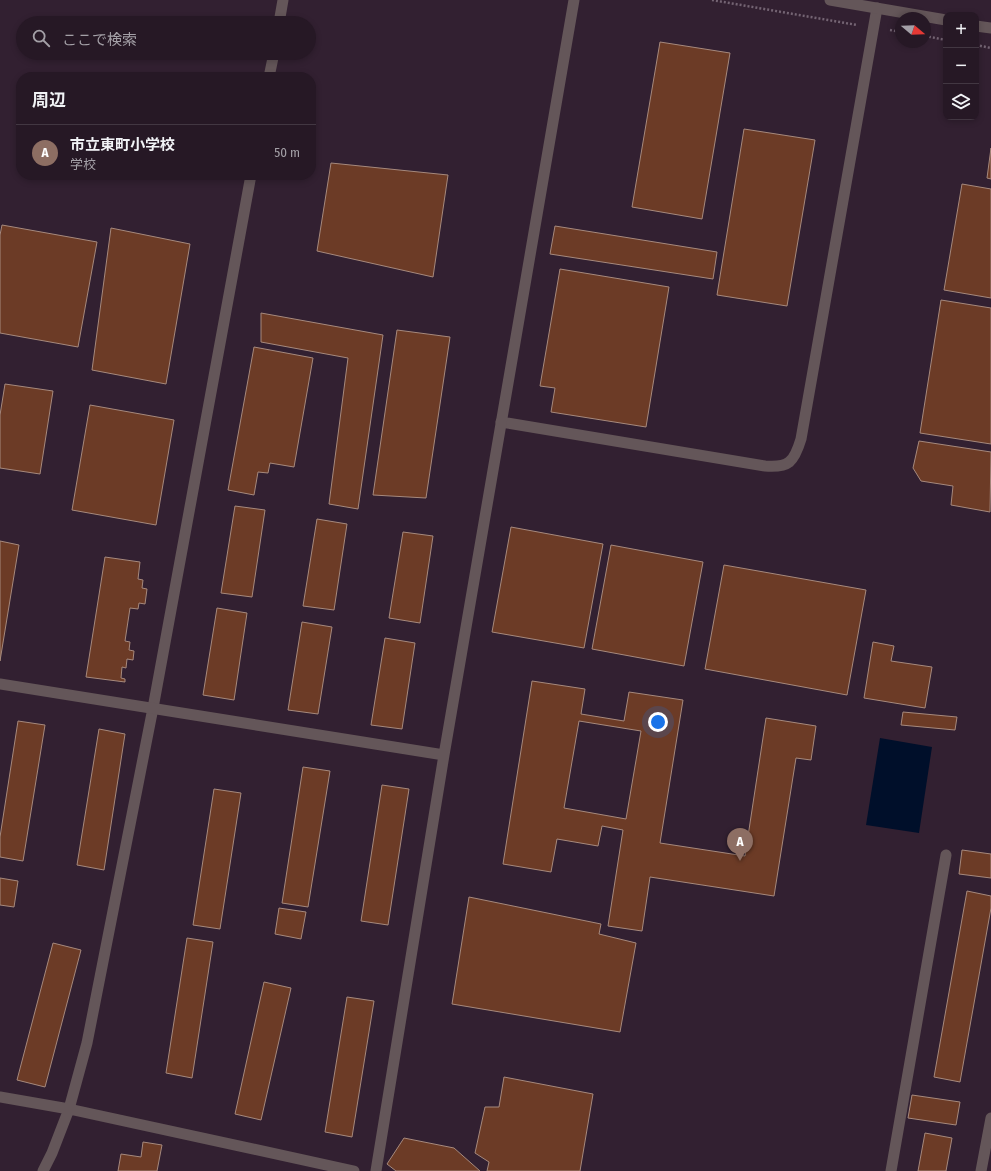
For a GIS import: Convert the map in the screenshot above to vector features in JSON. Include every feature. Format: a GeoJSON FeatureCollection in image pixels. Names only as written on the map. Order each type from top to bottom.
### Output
{"type":"FeatureCollection","features":[{"type":"Feature","properties":{"kind":"street"},"geometry":{"type":"LineString","coordinates":[[280,16],[283,0]]}},
{"type":"Feature","properties":{"kind":"street"},"geometry":{"type":"LineString","coordinates":[[376,1171],[444,755],[574,0]]}},
{"type":"Feature","properties":{"kind":"street"},"geometry":{"type":"LineString","coordinates":[[830,0],[943,19]]}},
{"type":"Feature","properties":{"kind":"street"},"geometry":{"type":"LineString","coordinates":[[501,422],[765,466],[777,467],[790,463],[797,453],[801,439],[877,8]]}},
{"type":"Feature","properties":{"kind":"street"},"geometry":{"type":"LineString","coordinates":[[979,26],[991,28]]}},
{"type":"Feature","properties":{"kind":"street"},"geometry":{"type":"LineString","coordinates":[[270,72],[273,60]]}},
{"type":"Feature","properties":{"kind":"street"},"geometry":{"type":"LineString","coordinates":[[43,1171],[52,1153],[69,1109],[87,1043],[153,708],[250,180]]}},
{"type":"Feature","properties":{"kind":"street"},"geometry":{"type":"LineString","coordinates":[[0,684],[444,755]]}},
{"type":"Feature","properties":{"kind":"street"},"geometry":{"type":"LineString","coordinates":[[891,1171],[946,855]]}},
{"type":"Feature","properties":{"kind":"street"},"geometry":{"type":"LineString","coordinates":[[0,1097],[69,1109],[354,1171]]}},
{"type":"Feature","properties":{"kind":"street"},"geometry":{"type":"LineString","coordinates":[[981,1171],[989,1143],[991,1118]]}},
{"type":"Feature","properties":{"kind":"path"},"geometry":{"type":"LineString","coordinates":[[712,0],[895,31]]}},
{"type":"Feature","properties":{"kind":"path"},"geometry":{"type":"LineString","coordinates":[[931,37],[943,39]]}},
{"type":"Feature","properties":{"kind":"path"},"geometry":{"type":"LineString","coordinates":[[979,46],[991,48]]}},
{"type":"Feature","properties":{"kind":"water"},"geometry":{"type":"Polygon","coordinates":[[[880,738],[932,747],[919,833],[866,825],[880,738]]]}},
{"type":"Feature","properties":{"kind":"building"},"geometry":{"type":"Polygon","coordinates":[[[660,42],[730,53],[702,219],[632,207],[660,42]]]}},
{"type":"Feature","properties":{"kind":"building"},"geometry":{"type":"Polygon","coordinates":[[[744,129],[815,140],[787,306],[717,295],[744,129]]]}},
{"type":"Feature","properties":{"kind":"building"},"geometry":{"type":"Polygon","coordinates":[[[991,148],[991,179],[987,178],[991,148]]]}},
{"type":"Feature","properties":{"kind":"building"},"geometry":{"type":"Polygon","coordinates":[[[331,163],[448,175],[433,277],[317,251],[331,163]]]}},
{"type":"Feature","properties":{"kind":"building"},"geometry":{"type":"Polygon","coordinates":[[[962,184],[991,189],[991,298],[944,290],[962,184]]]}},
{"type":"Feature","properties":{"kind":"building"},"geometry":{"type":"Polygon","coordinates":[[[2,225],[97,242],[78,347],[0,333],[0,235],[2,225]]]}},
{"type":"Feature","properties":{"kind":"building"},"geometry":{"type":"Polygon","coordinates":[[[555,226],[717,252],[713,279],[550,254],[555,226]]]}},
{"type":"Feature","properties":{"kind":"building"},"geometry":{"type":"Polygon","coordinates":[[[111,228],[190,244],[166,384],[92,370],[111,228]]]}},
{"type":"Feature","properties":{"kind":"building"},"geometry":{"type":"Polygon","coordinates":[[[560,269],[669,287],[646,427],[551,412],[555,388],[540,386],[560,269]]]}},
{"type":"Feature","properties":{"kind":"building"},"geometry":{"type":"Polygon","coordinates":[[[941,300],[991,308],[991,444],[920,433],[941,300]]]}},
{"type":"Feature","properties":{"kind":"building"},"geometry":{"type":"Polygon","coordinates":[[[261,313],[383,335],[358,509],[329,504],[348,358],[261,342],[261,313]]]}},
{"type":"Feature","properties":{"kind":"building"},"geometry":{"type":"Polygon","coordinates":[[[397,330],[450,337],[426,498],[373,495],[397,330]]]}},
{"type":"Feature","properties":{"kind":"building"},"geometry":{"type":"Polygon","coordinates":[[[254,347],[313,358],[294,467],[270,463],[268,473],[258,472],[254,495],[228,490],[254,347]]]}},
{"type":"Feature","properties":{"kind":"building"},"geometry":{"type":"Polygon","coordinates":[[[5,384],[53,391],[40,474],[0,468],[0,415],[5,384]]]}},
{"type":"Feature","properties":{"kind":"building"},"geometry":{"type":"Polygon","coordinates":[[[90,405],[174,420],[156,525],[72,510],[90,405]]]}},
{"type":"Feature","properties":{"kind":"building"},"geometry":{"type":"Polygon","coordinates":[[[919,441],[991,452],[990,512],[951,505],[953,486],[921,481],[913,468],[919,441]]]}},
{"type":"Feature","properties":{"kind":"building"},"geometry":{"type":"Polygon","coordinates":[[[235,506],[265,510],[252,597],[221,593],[235,506]]]}},
{"type":"Feature","properties":{"kind":"building"},"geometry":{"type":"Polygon","coordinates":[[[317,519],[347,524],[334,610],[303,606],[317,519]]]}},
{"type":"Feature","properties":{"kind":"building"},"geometry":{"type":"Polygon","coordinates":[[[511,527],[603,544],[584,648],[492,632],[511,527]]]}},
{"type":"Feature","properties":{"kind":"building"},"geometry":{"type":"Polygon","coordinates":[[[403,532],[433,536],[420,623],[389,618],[403,532]]]}},
{"type":"Feature","properties":{"kind":"building"},"geometry":{"type":"Polygon","coordinates":[[[0,541],[19,545],[0,661],[0,541]]]}},
{"type":"Feature","properties":{"kind":"building"},"geometry":{"type":"Polygon","coordinates":[[[611,545],[703,562],[684,666],[592,649],[611,545]]]}},
{"type":"Feature","properties":{"kind":"building"},"geometry":{"type":"Polygon","coordinates":[[[105,557],[140,562],[138,579],[143,580],[142,588],[147,589],[145,604],[139,603],[138,609],[130,608],[125,641],[130,642],[129,650],[134,651],[133,660],[127,659],[126,668],[122,667],[121,678],[125,679],[125,682],[86,677],[105,557]]]}},
{"type":"Feature","properties":{"kind":"building"},"geometry":{"type":"Polygon","coordinates":[[[724,565],[866,590],[847,695],[705,669],[724,565]]]}},
{"type":"Feature","properties":{"kind":"building"},"geometry":{"type":"Polygon","coordinates":[[[217,608],[247,613],[234,700],[203,695],[217,608]]]}},
{"type":"Feature","properties":{"kind":"building"},"geometry":{"type":"Polygon","coordinates":[[[302,622],[332,627],[318,714],[288,710],[302,622]]]}},
{"type":"Feature","properties":{"kind":"building"},"geometry":{"type":"Polygon","coordinates":[[[385,638],[415,643],[402,729],[371,725],[385,638]]]}},
{"type":"Feature","properties":{"kind":"building"},"geometry":{"type":"Polygon","coordinates":[[[873,642],[894,646],[891,661],[932,667],[925,708],[864,698],[873,642]]]}},
{"type":"Feature","properties":{"kind":"building"},"geometry":{"type":"Polygon","coordinates":[[[532,681],[585,689],[581,714],[624,721],[629,692],[683,700],[660,843],[745,856],[766,718],[816,726],[811,760],[796,758],[774,896],[650,877],[642,931],[608,926],[623,830],[602,826],[598,846],[557,839],[551,872],[503,864],[532,681]],[[579,721],[564,808],[626,819],[641,731],[579,721]]]}},
{"type":"Feature","properties":{"kind":"building"},"geometry":{"type":"Polygon","coordinates":[[[903,712],[957,717],[955,730],[901,725],[903,712]]]}},
{"type":"Feature","properties":{"kind":"building"},"geometry":{"type":"Polygon","coordinates":[[[18,721],[45,725],[23,861],[0,857],[0,837],[18,721]]]}},
{"type":"Feature","properties":{"kind":"building"},"geometry":{"type":"Polygon","coordinates":[[[99,729],[125,734],[104,870],[77,865],[99,729]]]}},
{"type":"Feature","properties":{"kind":"building"},"geometry":{"type":"Polygon","coordinates":[[[303,767],[330,771],[308,907],[282,903],[303,767]]]}},
{"type":"Feature","properties":{"kind":"building"},"geometry":{"type":"Polygon","coordinates":[[[382,785],[409,789],[388,925],[361,921],[382,785]]]}},
{"type":"Feature","properties":{"kind":"building"},"geometry":{"type":"Polygon","coordinates":[[[214,789],[241,793],[220,929],[193,925],[214,789]]]}},
{"type":"Feature","properties":{"kind":"building"},"geometry":{"type":"Polygon","coordinates":[[[962,850],[991,854],[991,878],[959,874],[962,850]]]}},
{"type":"Feature","properties":{"kind":"building"},"geometry":{"type":"Polygon","coordinates":[[[0,878],[18,881],[14,907],[0,905],[0,878]]]}},
{"type":"Feature","properties":{"kind":"building"},"geometry":{"type":"Polygon","coordinates":[[[967,891],[991,896],[991,908],[960,1082],[934,1077],[967,891]]]}},
{"type":"Feature","properties":{"kind":"building"},"geometry":{"type":"Polygon","coordinates":[[[469,897],[601,924],[599,934],[636,943],[620,1032],[452,1004],[469,897]]]}},
{"type":"Feature","properties":{"kind":"building"},"geometry":{"type":"Polygon","coordinates":[[[279,908],[306,912],[301,939],[275,934],[279,908]]]}},
{"type":"Feature","properties":{"kind":"building"},"geometry":{"type":"Polygon","coordinates":[[[187,938],[213,942],[192,1078],[166,1073],[187,938]]]}},
{"type":"Feature","properties":{"kind":"building"},"geometry":{"type":"Polygon","coordinates":[[[53,943],[81,950],[45,1087],[17,1080],[53,943]]]}},
{"type":"Feature","properties":{"kind":"building"},"geometry":{"type":"Polygon","coordinates":[[[264,982],[291,988],[261,1120],[235,1114],[264,982]]]}},
{"type":"Feature","properties":{"kind":"building"},"geometry":{"type":"Polygon","coordinates":[[[347,997],[374,1001],[352,1137],[325,1132],[347,997]]]}},
{"type":"Feature","properties":{"kind":"building"},"geometry":{"type":"Polygon","coordinates":[[[504,1077],[593,1094],[580,1171],[487,1171],[489,1162],[475,1153],[485,1107],[499,1107],[504,1077]]]}},
{"type":"Feature","properties":{"kind":"building"},"geometry":{"type":"Polygon","coordinates":[[[912,1095],[960,1102],[956,1125],[908,1118],[912,1095]]]}},
{"type":"Feature","properties":{"kind":"building"},"geometry":{"type":"Polygon","coordinates":[[[925,1133],[952,1138],[946,1171],[918,1171],[925,1133]]]}},
{"type":"Feature","properties":{"kind":"building"},"geometry":{"type":"Polygon","coordinates":[[[404,1138],[454,1148],[480,1171],[396,1171],[387,1164],[404,1138]]]}},
{"type":"Feature","properties":{"kind":"building"},"geometry":{"type":"Polygon","coordinates":[[[143,1142],[162,1145],[157,1171],[118,1171],[121,1154],[141,1157],[143,1142]]]}},
{"type":"Feature","properties":{"kind":"place","name":"市立東町小学校"},"geometry":{"type":"Point","coordinates":[740,861]}}]}
